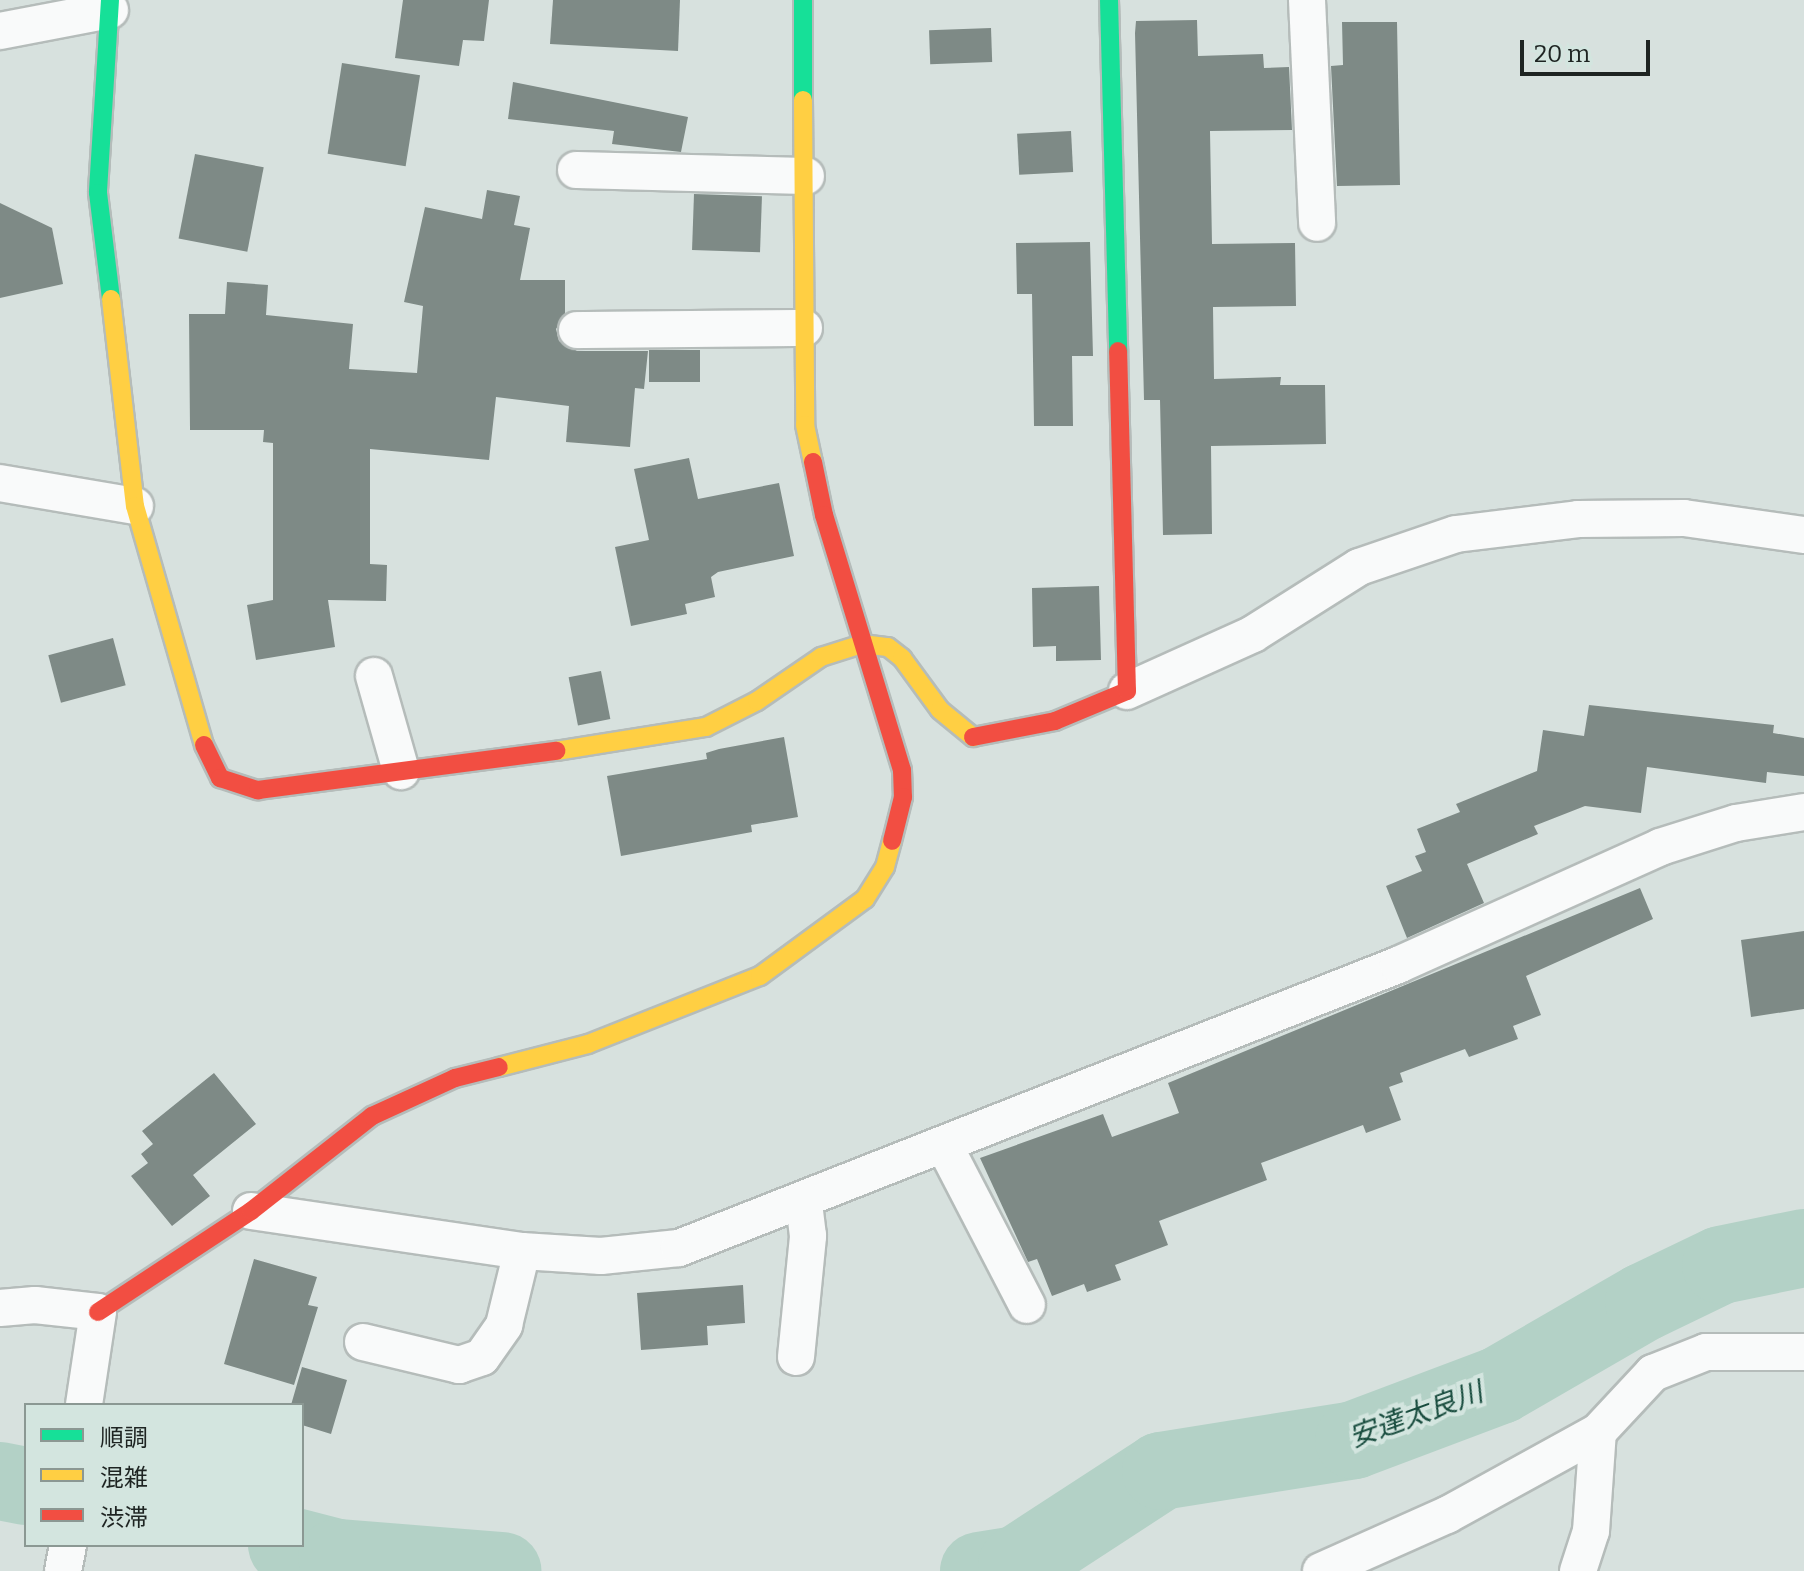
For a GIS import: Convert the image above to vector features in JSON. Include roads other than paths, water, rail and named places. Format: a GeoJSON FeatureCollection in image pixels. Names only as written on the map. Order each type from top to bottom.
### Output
{"type":"FeatureCollection","features":[{"type":"Feature","properties":{"kind":"street"},"geometry":{"type":"LineString","coordinates":[[0,1308],[35,1305],[98,1312],[251,1211],[372,1116],[455,1078],[588,1044],[694,1006],[760,976],[865,899],[885,867],[903,797],[893,731],[862,644],[824,515],[805,425],[803,0]]}},
{"type":"Feature","properties":{"kind":"street"},"geometry":{"type":"LineString","coordinates":[[1109,0],[1127,691]]}},
{"type":"Feature","properties":{"kind":"street"},"geometry":{"type":"LineString","coordinates":[[1307,0],[1317,223]]}},
{"type":"Feature","properties":{"kind":"street"},"geometry":{"type":"LineString","coordinates":[[0,31],[110,5],[98,193],[135,506],[197,730],[220,778],[258,790],[620,743],[706,727],[757,701],[821,657],[862,644],[888,647],[902,658],[940,710],[973,737],[1055,721],[1127,691],[1253,634],[1359,567],[1456,534],[1578,519],[1684,518],[1804,535]]}},
{"type":"Feature","properties":{"kind":"street"},"geometry":{"type":"LineString","coordinates":[[576,170],[806,176]]}},
{"type":"Feature","properties":{"kind":"street"},"geometry":{"type":"LineString","coordinates":[[577,330],[804,328]]}},
{"type":"Feature","properties":{"kind":"street"},"geometry":{"type":"LineString","coordinates":[[0,483],[135,506]]}},
{"type":"Feature","properties":{"kind":"street"},"geometry":{"type":"LineString","coordinates":[[374,676],[401,771]]}},
{"type":"Feature","properties":{"kind":"street"},"geometry":{"type":"LineString","coordinates":[[251,1211],[522,1251],[601,1256],[679,1248],[1398,965],[1660,847],[1736,823],[1804,812]]}},
{"type":"Feature","properties":{"kind":"street"},"geometry":{"type":"LineString","coordinates":[[944,1145],[1027,1305]]}},
{"type":"Feature","properties":{"kind":"street"},"geometry":{"type":"LineString","coordinates":[[796,1357],[808,1236],[804,1201]]}},
{"type":"Feature","properties":{"kind":"street"},"geometry":{"type":"LineString","coordinates":[[363,1342],[459,1365],[482,1357],[504,1325],[522,1251]]}},
{"type":"Feature","properties":{"kind":"street"},"geometry":{"type":"LineString","coordinates":[[84,1403],[98,1312]]}},
{"type":"Feature","properties":{"kind":"street"},"geometry":{"type":"LineString","coordinates":[[1321,1571],[1447,1515],[1598,1432],[1653,1373],[1706,1352],[1804,1352]]}},
{"type":"Feature","properties":{"kind":"street"},"geometry":{"type":"LineString","coordinates":[[1578,1571],[1591,1531],[1598,1432]]}},
{"type":"Feature","properties":{"kind":"waterway","name":"安達太良川"},"geometry":{"type":"LineString","coordinates":[[979,1571],[1017,1565],[1161,1471],[1354,1440],[1500,1385],[1644,1302],[1721,1265],[1804,1248]]}},
{"type":"Feature","properties":{"kind":"waterway","name":"安達太良川"},"geometry":{"type":"LineString","coordinates":[[0,1481],[24,1486]]}},
{"type":"Feature","properties":{"kind":"waterway","name":"安達太良川"},"geometry":{"type":"LineString","coordinates":[[295,1547],[337,1558],[502,1571]]}}]}
